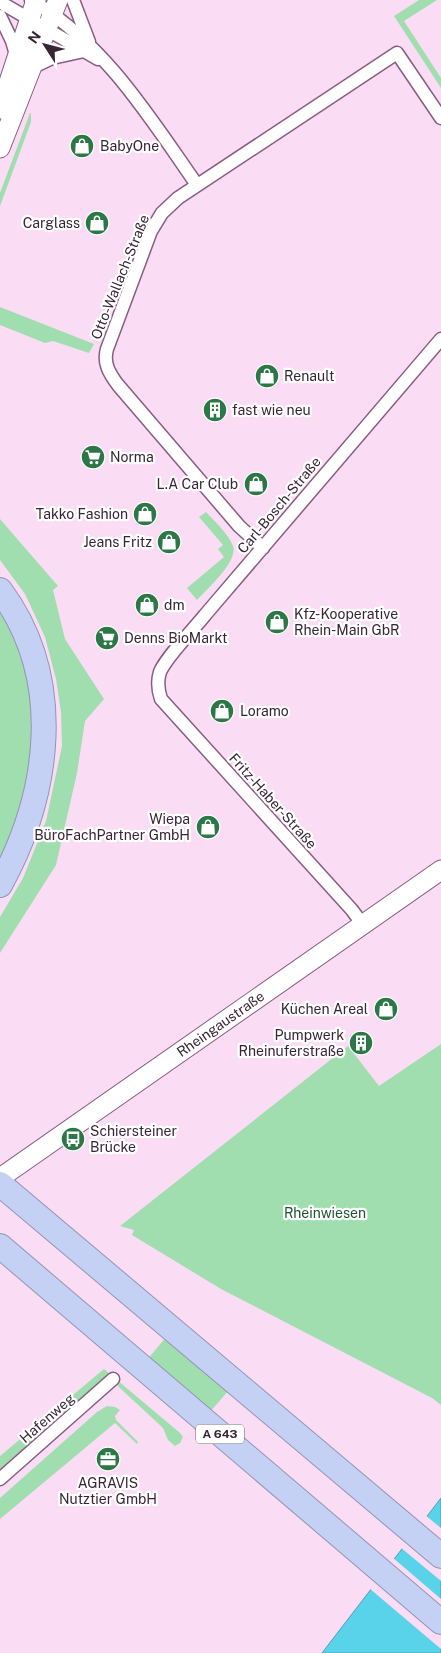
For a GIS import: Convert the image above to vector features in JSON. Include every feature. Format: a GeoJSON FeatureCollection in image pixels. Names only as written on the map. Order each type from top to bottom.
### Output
{"type":"FeatureCollection","features":[{"type":"Feature","properties":{"kind":"highway"},"geometry":{"type":"LineString","coordinates":[[0,590],[18,618],[29,642],[44,712],[44,743],[37,792],[29,818],[19,846],[0,885]]}},
{"type":"Feature","properties":{"kind":"highway"},"geometry":{"type":"LineString","coordinates":[[0,1184],[441,1556]]}},
{"type":"Feature","properties":{"kind":"highway","name":"A 643"},"geometry":{"type":"LineString","coordinates":[[0,1246],[441,1622]]}},
{"type":"Feature","properties":{"kind":"street"},"geometry":{"type":"LineString","coordinates":[[73,0],[88,49]]}},
{"type":"Feature","properties":{"kind":"street"},"geometry":{"type":"LineString","coordinates":[[0,2],[33,5],[52,15],[107,64],[127,86],[197,185]]}},
{"type":"Feature","properties":{"kind":"street"},"geometry":{"type":"LineString","coordinates":[[0,148],[23,64],[33,5]]}},
{"type":"Feature","properties":{"kind":"street"},"geometry":{"type":"LineString","coordinates":[[0,109],[23,64],[52,15]]}},
{"type":"Feature","properties":{"kind":"street"},"geometry":{"type":"LineString","coordinates":[[0,16],[23,64]]}},
{"type":"Feature","properties":{"kind":"street"},"geometry":{"type":"LineString","coordinates":[[23,64],[88,49]]}},
{"type":"Feature","properties":{"kind":"street","name":"Otto-Wallach-Straße"},"geometry":{"type":"LineString","coordinates":[[263,548],[239,526],[118,385],[106,364],[105,356],[107,349],[154,225],[167,207],[197,185],[397,53],[441,118]]}},
{"type":"Feature","properties":{"kind":"street","name":"Carl-Bosch-Straße"},"geometry":{"type":"LineString","coordinates":[[161,699],[158,683],[162,668],[441,339]]}},
{"type":"Feature","properties":{"kind":"street","name":"Fritz-Haber-Straße"},"geometry":{"type":"LineString","coordinates":[[161,699],[363,924]]}},
{"type":"Feature","properties":{"kind":"street","name":"Rheingaustraße"},"geometry":{"type":"LineString","coordinates":[[0,1178],[441,870]]}},
{"type":"Feature","properties":{"kind":"street","name":"Hafenweg"},"geometry":{"type":"LineString","coordinates":[[0,1479],[113,1380]]}},
{"type":"Feature","properties":{"kind":"green space"},"geometry":{"type":"Polygon","coordinates":[[[419,0],[437,0],[404,21],[441,78],[441,88],[394,16],[419,0]]]}},
{"type":"Feature","properties":{"kind":"green space"},"geometry":{"type":"Polygon","coordinates":[[[30,113],[31,122],[0,206],[0,193],[30,113]]]}},
{"type":"Feature","properties":{"kind":"green space"},"geometry":{"type":"Polygon","coordinates":[[[0,307],[94,344],[89,353],[53,341],[45,343],[0,325],[0,307]]]}},
{"type":"Feature","properties":{"kind":"green space"},"geometry":{"type":"Polygon","coordinates":[[[206,512],[228,536],[233,546],[233,552],[227,567],[197,600],[187,588],[224,557],[218,549],[223,545],[199,517],[206,512]]]}},
{"type":"Feature","properties":{"kind":"green space"},"geometry":{"type":"Polygon","coordinates":[[[0,519],[58,586],[53,590],[65,639],[104,699],[85,721],[77,773],[56,865],[0,953],[0,917],[23,878],[46,821],[62,746],[61,712],[56,679],[45,637],[25,594],[0,560],[0,519]]]}},
{"type":"Feature","properties":{"kind":"green space"},"geometry":{"type":"Polygon","coordinates":[[[0,613],[15,643],[25,674],[31,704],[32,735],[29,766],[22,797],[13,827],[0,858],[0,613]]]}},
{"type":"Feature","properties":{"kind":"green space","name":"Rheinwiesen"},"geometry":{"type":"Polygon","coordinates":[[[441,1044],[441,1405],[432,1398],[221,1289],[132,1235],[134,1230],[120,1226],[348,1046],[379,1086],[441,1044]]]}},
{"type":"Feature","properties":{"kind":"green space"},"geometry":{"type":"Polygon","coordinates":[[[178,1323],[241,1376],[197,1427],[135,1374],[178,1323]]]}},
{"type":"Feature","properties":{"kind":"green space"},"geometry":{"type":"Polygon","coordinates":[[[104,1369],[180,1433],[183,1437],[180,1443],[175,1446],[168,1440],[163,1428],[107,1376],[0,1469],[0,1456],[104,1369]]]}},
{"type":"Feature","properties":{"kind":"green space"},"geometry":{"type":"Polygon","coordinates":[[[107,1406],[120,1410],[115,1416],[116,1420],[138,1442],[137,1444],[115,1423],[0,1519],[0,1498],[97,1412],[107,1406]]]}},
{"type":"Feature","properties":{"kind":"water"},"geometry":{"type":"Polygon","coordinates":[[[441,1498],[441,1653],[322,1653],[441,1498]]]}},
{"type":"Feature","properties":{"kind":"pier"},"geometry":{"type":"Polygon","coordinates":[[[425,1515],[441,1528],[441,1581],[400,1547],[425,1515]]]}},
{"type":"Feature","properties":{"kind":"pier"},"geometry":{"type":"Polygon","coordinates":[[[392,1557],[441,1599],[441,1649],[369,1588],[392,1557]]]}},
{"type":"Feature","properties":{"kind":"place","name":"BabyOne"},"geometry":{"type":"Point","coordinates":[82,146]}},
{"type":"Feature","properties":{"kind":"place","name":"Carglass"},"geometry":{"type":"Point","coordinates":[97,223]}},
{"type":"Feature","properties":{"kind":"place","name":"Renault"},"geometry":{"type":"Point","coordinates":[267,376]}},
{"type":"Feature","properties":{"kind":"place","name":"fast wie neu"},"geometry":{"type":"Point","coordinates":[215,410]}},
{"type":"Feature","properties":{"kind":"place","name":"Norma"},"geometry":{"type":"Point","coordinates":[93,457]}},
{"type":"Feature","properties":{"kind":"place","name":"L.A Car Club"},"geometry":{"type":"Point","coordinates":[256,484]}},
{"type":"Feature","properties":{"kind":"place","name":"Takko Fashion"},"geometry":{"type":"Point","coordinates":[145,514]}},
{"type":"Feature","properties":{"kind":"place","name":"Jeans Fritz"},"geometry":{"type":"Point","coordinates":[169,542]}},
{"type":"Feature","properties":{"kind":"place","name":"dm"},"geometry":{"type":"Point","coordinates":[147,605]}},
{"type":"Feature","properties":{"kind":"place","name":"Kfz-Kooperative Rhein-Main GbR"},"geometry":{"type":"Point","coordinates":[277,622]}},
{"type":"Feature","properties":{"kind":"place","name":"Denns BioMarkt"},"geometry":{"type":"Point","coordinates":[107,638]}},
{"type":"Feature","properties":{"kind":"place","name":"Loramo"},"geometry":{"type":"Point","coordinates":[222,711]}},
{"type":"Feature","properties":{"kind":"place","name":"Wiepa BüroFachPartner GmbH"},"geometry":{"type":"Point","coordinates":[208,827]}},
{"type":"Feature","properties":{"kind":"place","name":"Küchen Areal"},"geometry":{"type":"Point","coordinates":[386,1009]}},
{"type":"Feature","properties":{"kind":"place","name":"Pumpwerk Rheinuferstraße"},"geometry":{"type":"Point","coordinates":[361,1043]}},
{"type":"Feature","properties":{"kind":"place","name":"Schiersteiner Brücke"},"geometry":{"type":"Point","coordinates":[73,1139]}},
{"type":"Feature","properties":{"kind":"place","name":"AGRAVIS Nutztier GmbH"},"geometry":{"type":"Point","coordinates":[108,1459]}}]}
